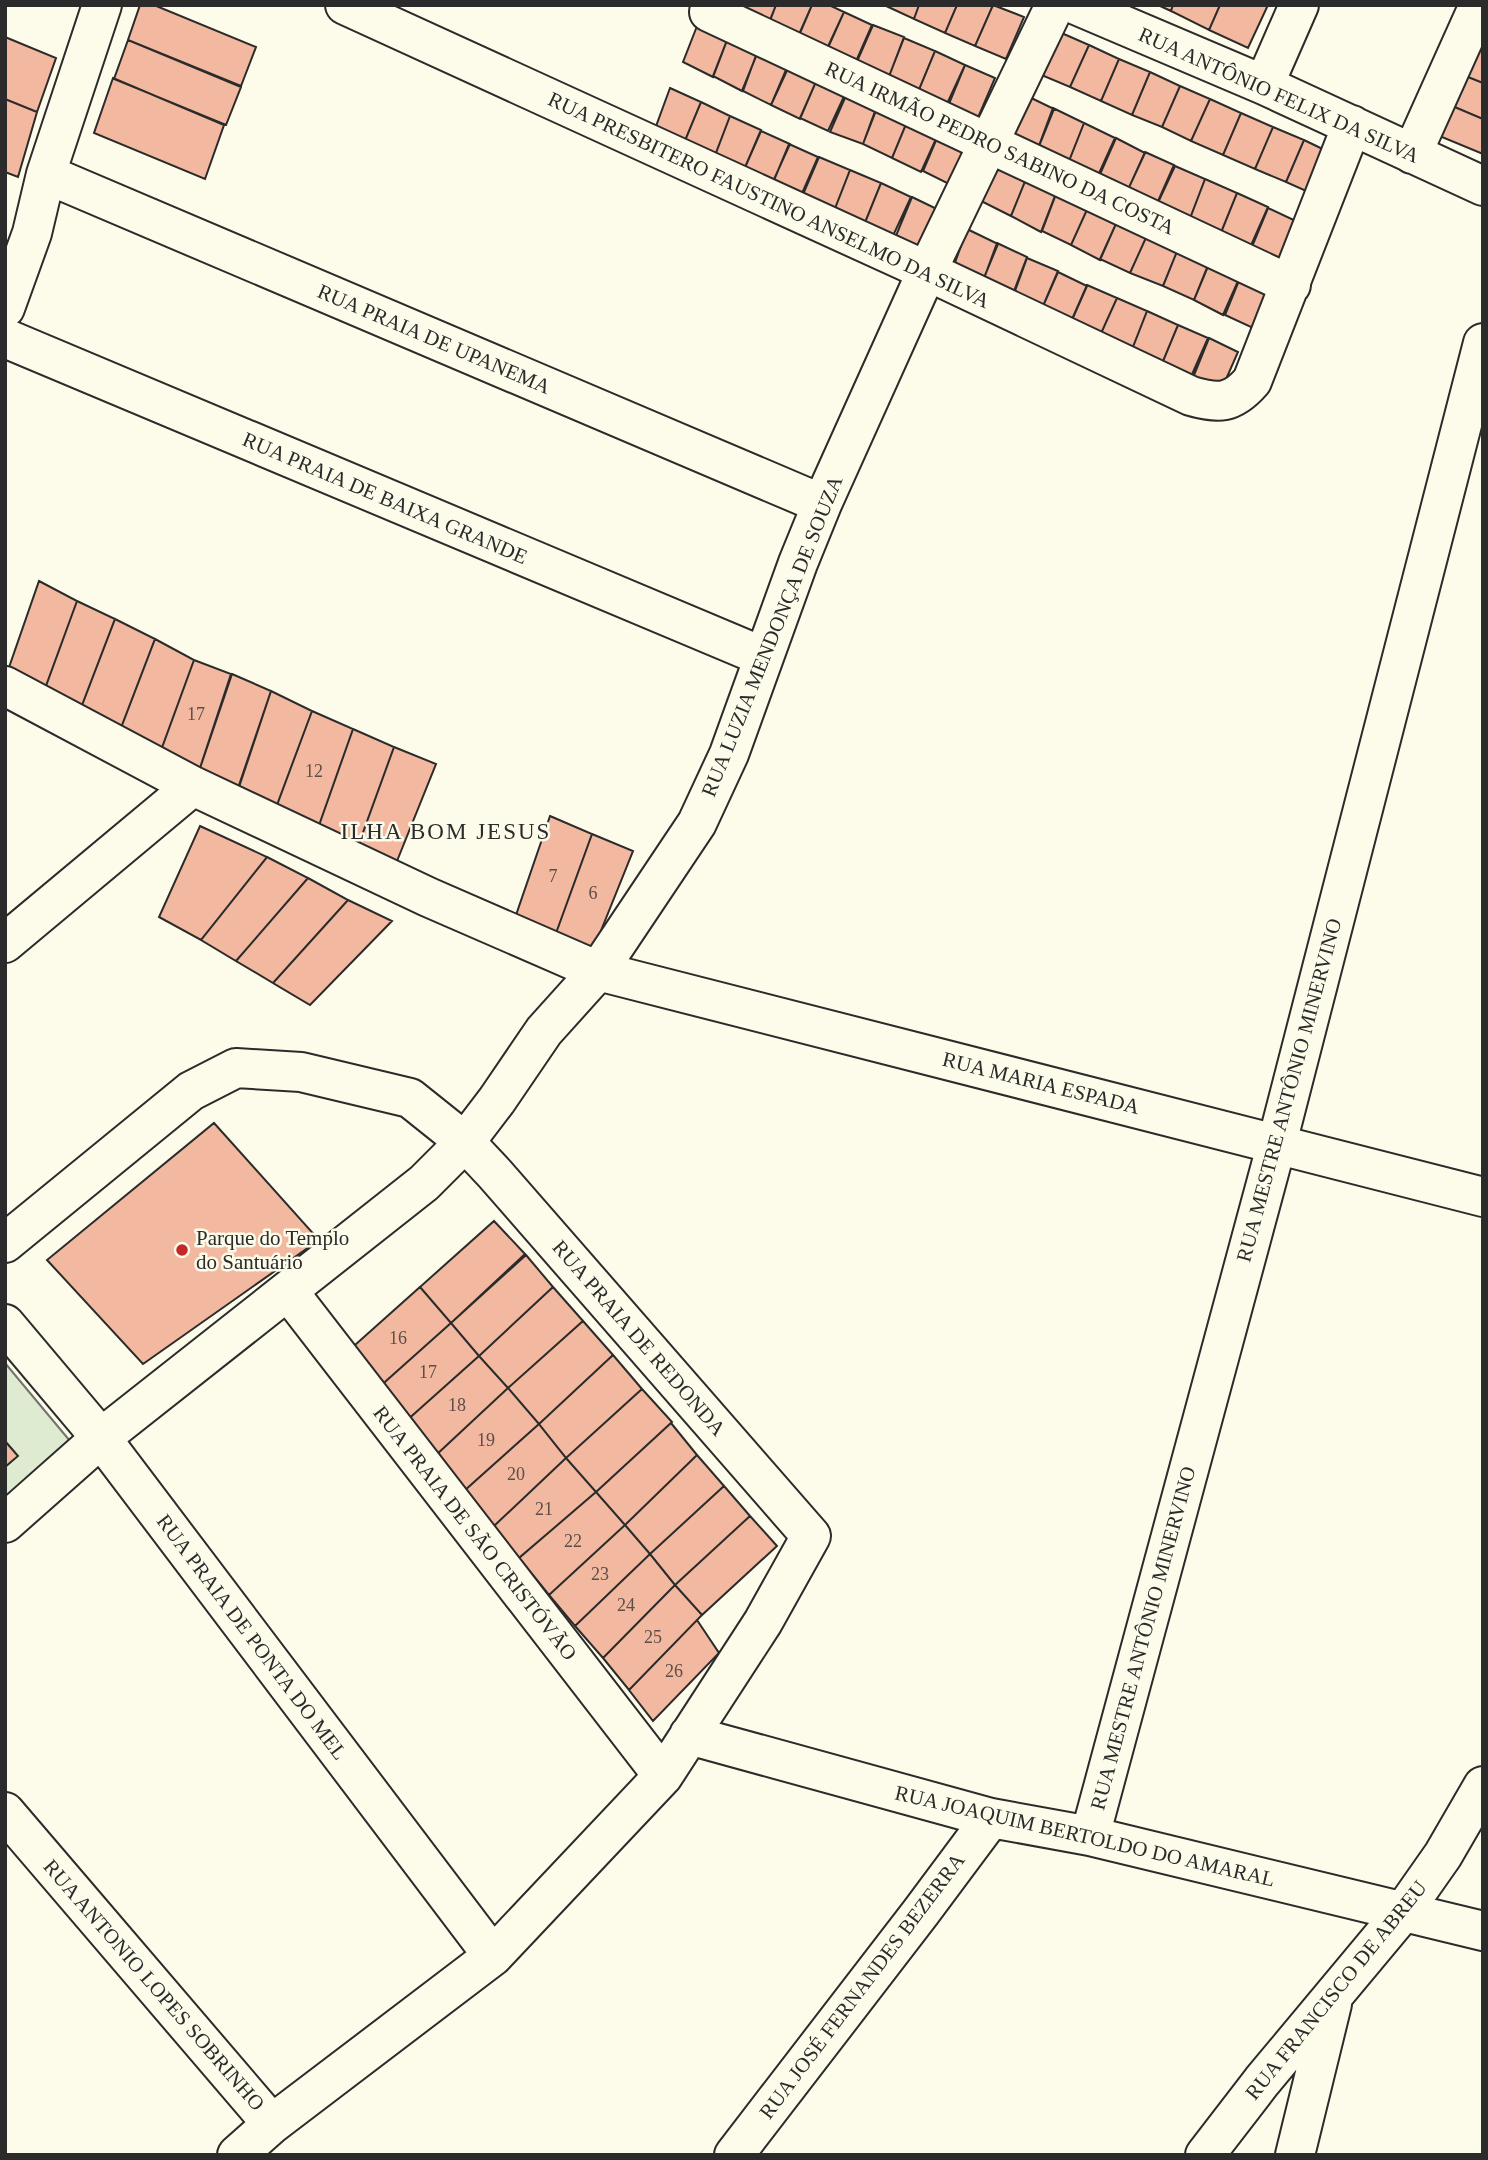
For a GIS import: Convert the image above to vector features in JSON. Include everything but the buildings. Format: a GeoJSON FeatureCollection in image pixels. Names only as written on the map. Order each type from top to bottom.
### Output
{"type":"FeatureCollection","features":[{"type":"Feature","properties":{"kind":"street"},"geometry":{"type":"LineString","coordinates":[[6,314],[19,227],[46,174],[102,5]]}},
{"type":"Feature","properties":{"kind":"street","name":"RUA PRESBITERO FAUSTINO ANSELMO DA SILVA"},"geometry":{"type":"LineString","coordinates":[[345,5],[927,271],[1191,397],[1215,402],[1229,400],[1242,393],[1252,382],[1352,125]]}},
{"type":"Feature","properties":{"kind":"street","name":"RUA LUZIA MENDONÇA DE SOUZA"},"geometry":{"type":"LineString","coordinates":[[5,1523],[101,1438],[425,1183],[465,1142],[544,1031],[598,971],[697,822],[729,754],[822,504],[927,271],[1055,5]]}},
{"type":"Feature","properties":{"kind":"street","name":"RUA ANTÔNIO FELIX DA SILVA"},"geometry":{"type":"LineString","coordinates":[[1076,5],[1264,85],[1483,186]]}},
{"type":"Feature","properties":{"kind":"street"},"geometry":{"type":"LineString","coordinates":[[1264,85],[1299,5]]}},
{"type":"Feature","properties":{"kind":"street"},"geometry":{"type":"LineString","coordinates":[[1412,154],[1479,5]]}},
{"type":"Feature","properties":{"kind":"street","name":"RUA IRMÃO PEDRO SABINO DA COSTA"},"geometry":{"type":"LineString","coordinates":[[709,12],[1291,285]]}},
{"type":"Feature","properties":{"kind":"street","name":"RUA PRAIA DE UPANEMA"},"geometry":{"type":"LineString","coordinates":[[46,174],[822,504]]}},
{"type":"Feature","properties":{"kind":"street","name":"RUA PRAIA DE BAIXA GRANDE"},"geometry":{"type":"LineString","coordinates":[[6,314],[764,657]]}},
{"type":"Feature","properties":{"kind":"street","name":"RUA MESTRE ANTÔNIO MINERVINO"},"geometry":{"type":"LineString","coordinates":[[1090,1836],[1276,1143],[1483,343]]}},
{"type":"Feature","properties":{"kind":"street","name":"RUA MARIA ESPADA"},"geometry":{"type":"LineString","coordinates":[[5,686],[193,786],[428,897],[598,971],[1483,1197]]}},
{"type":"Feature","properties":{"kind":"street"},"geometry":{"type":"LineString","coordinates":[[5,943],[193,786]]}},
{"type":"Feature","properties":{"kind":"street","name":"RUA PRAIA DE REDONDA"},"geometry":{"type":"LineString","coordinates":[[5,1243],[191,1091],[236,1068],[301,1072],[410,1098],[465,1142],[598,1289],[811,1536],[763,1622],[688,1735]]}},
{"type":"Feature","properties":{"kind":"street","name":"RUA PRAIA DE SÃO CRISTÓVÃO"},"geometry":{"type":"LineString","coordinates":[[288,1291],[663,1776]]}},
{"type":"Feature","properties":{"kind":"street","name":"RUA PRAIA DE PONTA DO MEL"},"geometry":{"type":"LineString","coordinates":[[5,1324],[101,1438],[493,1956]]}},
{"type":"Feature","properties":{"kind":"street"},"geometry":{"type":"LineString","coordinates":[[272,2124],[493,1956],[663,1776],[688,1735]]}},
{"type":"Feature","properties":{"kind":"street","name":"RUA JOAQUIM BERTOLDO DO AMARAL"},"geometry":{"type":"LineString","coordinates":[[688,1735],[991,1818],[1090,1836],[1483,1931]]}},
{"type":"Feature","properties":{"kind":"street","name":"RUA FRANCISCO DE ABREU"},"geometry":{"type":"LineString","coordinates":[[1205,2155],[1262,2081],[1403,1912],[1443,1855],[1483,1786]]}},
{"type":"Feature","properties":{"kind":"street","name":"RUA ANTONIO LOPES SOBRINHO"},"geometry":{"type":"LineString","coordinates":[[5,1812],[272,2124],[237,2155]]}},
{"type":"Feature","properties":{"kind":"street","name":"RUA JOSÉ FERNANDES BEZERRA"},"geometry":{"type":"LineString","coordinates":[[734,2155],[922,1912],[991,1818]]}},
{"type":"Feature","properties":{"kind":"street"},"geometry":{"type":"LineString","coordinates":[[1295,2155],[1333,1997]]}},
{"type":"Feature","properties":{"kind":"green space"},"geometry":{"type":"Polygon","coordinates":[[[5,1363],[70,1441],[5,1499],[5,1363]]]}},
{"type":"Feature","properties":{"kind":"place","name":"Parque do Templo do Santuário"},"geometry":{"type":"Point","coordinates":[182,1250]}},
{"type":"Feature","properties":{"kind":"district","name":"ILHA BOM JESUS"},"geometry":{"type":"Point","coordinates":[446,831]}}]}
